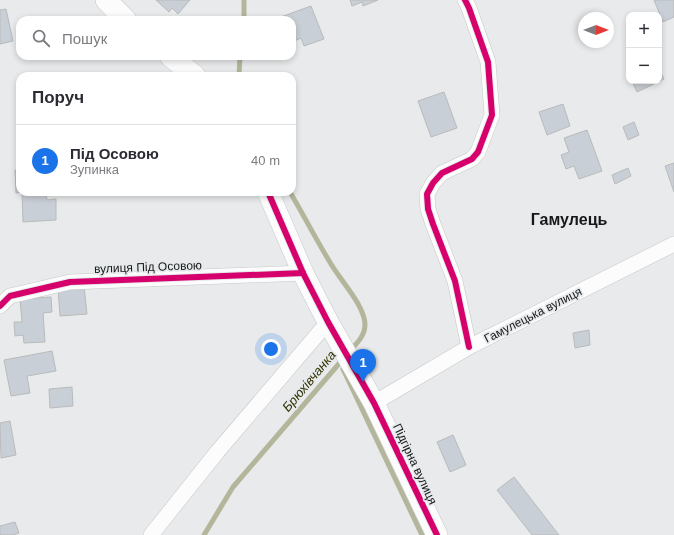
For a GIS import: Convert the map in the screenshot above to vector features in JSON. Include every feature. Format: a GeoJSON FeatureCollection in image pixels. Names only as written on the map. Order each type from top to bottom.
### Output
{"type":"FeatureCollection","features":[{"type":"Feature","properties":{"kind":"street"},"geometry":{"type":"LineString","coordinates":[[106,0],[122,16]]}},
{"type":"Feature","properties":{"kind":"street"},"geometry":{"type":"LineString","coordinates":[[465,0],[488,62],[492,115],[478,152],[472,159],[442,173],[432,183],[427,194],[428,209],[432,224],[455,281],[469,347]]}},
{"type":"Feature","properties":{"kind":"street"},"geometry":{"type":"LineString","coordinates":[[175,60],[190,72]]}},
{"type":"Feature","properties":{"kind":"street"},"geometry":{"type":"LineString","coordinates":[[151,535],[218,451],[333,330],[303,272],[270,196]]}},
{"type":"Feature","properties":{"kind":"street","name":"Гамулецька вулиця"},"geometry":{"type":"LineString","coordinates":[[374,403],[469,347],[674,244]]}},
{"type":"Feature","properties":{"kind":"street","name":"вулиця Під Осовою"},"geometry":{"type":"LineString","coordinates":[[0,306],[10,296],[70,282],[303,272]]}},
{"type":"Feature","properties":{"kind":"street","name":"Підгірна вулиця"},"geometry":{"type":"LineString","coordinates":[[333,330],[374,403],[437,535]]}},
{"type":"Feature","properties":{"kind":"building"},"geometry":{"type":"Polygon","coordinates":[[[156,0],[190,0],[178,14],[172,8],[169,12],[156,0]]]}},
{"type":"Feature","properties":{"kind":"building"},"geometry":{"type":"Polygon","coordinates":[[[350,0],[378,0],[363,6],[362,2],[352,6],[350,0]]]}},
{"type":"Feature","properties":{"kind":"building"},"geometry":{"type":"Polygon","coordinates":[[[654,0],[674,0],[674,17],[663,22],[662,12],[659,12],[654,0]]]}},
{"type":"Feature","properties":{"kind":"building"},"geometry":{"type":"Polygon","coordinates":[[[311,6],[324,39],[304,46],[301,38],[296,40],[296,16],[284,16],[311,6]]]}},
{"type":"Feature","properties":{"kind":"building"},"geometry":{"type":"Polygon","coordinates":[[[6,9],[13,41],[0,44],[0,10],[6,9]]]}},
{"type":"Feature","properties":{"kind":"building"},"geometry":{"type":"Polygon","coordinates":[[[633,84],[654,84],[637,92],[633,84]]]}},
{"type":"Feature","properties":{"kind":"building"},"geometry":{"type":"Polygon","coordinates":[[[444,92],[457,128],[431,137],[418,101],[444,92]]]}},
{"type":"Feature","properties":{"kind":"building"},"geometry":{"type":"Polygon","coordinates":[[[563,104],[570,126],[547,135],[539,112],[563,104]]]}},
{"type":"Feature","properties":{"kind":"building"},"geometry":{"type":"Polygon","coordinates":[[[634,122],[639,135],[628,140],[623,127],[634,122]]]}},
{"type":"Feature","properties":{"kind":"building"},"geometry":{"type":"Polygon","coordinates":[[[587,130],[602,171],[579,179],[574,166],[566,169],[561,155],[569,152],[564,138],[587,130]]]}},
{"type":"Feature","properties":{"kind":"building"},"geometry":{"type":"Polygon","coordinates":[[[674,163],[674,192],[665,166],[674,163]]]}},
{"type":"Feature","properties":{"kind":"building"},"geometry":{"type":"Polygon","coordinates":[[[628,168],[631,176],[615,184],[612,175],[628,168]]]}},
{"type":"Feature","properties":{"kind":"building"},"geometry":{"type":"Polygon","coordinates":[[[15,170],[16,170],[16,193],[15,170]]]}},
{"type":"Feature","properties":{"kind":"building"},"geometry":{"type":"Polygon","coordinates":[[[22,196],[46,196],[47,200],[56,199],[56,220],[23,222],[22,196]]]}},
{"type":"Feature","properties":{"kind":"building"},"geometry":{"type":"Polygon","coordinates":[[[84,286],[87,314],[60,316],[58,288],[84,286]]]}},
{"type":"Feature","properties":{"kind":"building"},"geometry":{"type":"Polygon","coordinates":[[[51,297],[52,312],[43,313],[45,342],[24,343],[23,335],[15,336],[14,322],[22,322],[20,299],[51,297]]]}},
{"type":"Feature","properties":{"kind":"building"},"geometry":{"type":"Polygon","coordinates":[[[589,330],[590,345],[575,348],[573,333],[589,330]]]}},
{"type":"Feature","properties":{"kind":"building"},"geometry":{"type":"Polygon","coordinates":[[[52,351],[56,371],[27,376],[30,393],[11,396],[4,360],[52,351]]]}},
{"type":"Feature","properties":{"kind":"building"},"geometry":{"type":"Polygon","coordinates":[[[72,387],[73,406],[50,408],[49,389],[72,387]]]}},
{"type":"Feature","properties":{"kind":"building"},"geometry":{"type":"Polygon","coordinates":[[[10,421],[16,455],[1,458],[0,423],[10,421]]]}},
{"type":"Feature","properties":{"kind":"building"},"geometry":{"type":"Polygon","coordinates":[[[453,435],[466,465],[450,472],[437,442],[453,435]]]}},
{"type":"Feature","properties":{"kind":"building"},"geometry":{"type":"Polygon","coordinates":[[[514,477],[559,535],[532,535],[497,490],[514,477]]]}},
{"type":"Feature","properties":{"kind":"building"},"geometry":{"type":"Polygon","coordinates":[[[15,522],[19,533],[13,535],[0,535],[0,526],[15,522]]]}},
{"type":"Feature","properties":{"kind":"waterway","name":"Брюхівчанка"},"geometry":{"type":"LineString","coordinates":[[244,0],[244,16]]}},
{"type":"Feature","properties":{"kind":"waterway","name":"Брюхівчанка"},"geometry":{"type":"LineString","coordinates":[[239,72],[240,60]]}},
{"type":"Feature","properties":{"kind":"waterway","name":"Брюхівчанка"},"geometry":{"type":"LineString","coordinates":[[292,196],[331,264],[357,302],[364,318],[364,333],[350,351]]}},
{"type":"Feature","properties":{"kind":"waterway","name":"Брюхівчанка"},"geometry":{"type":"LineString","coordinates":[[204,535],[233,487],[343,359]]}},
{"type":"Feature","properties":{"kind":"waterway"},"geometry":{"type":"LineString","coordinates":[[343,369],[422,535]]}},
{"type":"Feature","properties":{"kind":"cycle path"},"geometry":{"type":"LineString","coordinates":[[465,0],[488,62],[492,115],[478,152],[472,159],[442,173],[433,183],[427,194],[428,209],[455,281],[469,347]]}},
{"type":"Feature","properties":{"kind":"cycle path"},"geometry":{"type":"LineString","coordinates":[[270,196],[303,273],[328,322],[374,403],[437,535]]}},
{"type":"Feature","properties":{"kind":"cycle path"},"geometry":{"type":"LineString","coordinates":[[0,306],[10,296],[70,282],[303,273]]}},
{"type":"Feature","properties":{"kind":"place","name":"Під Осовою"},"geometry":{"type":"Point","coordinates":[363,382]}},
{"type":"Feature","properties":{"kind":"district","name":"Гамулець"},"geometry":{"type":"Point","coordinates":[569,219]}}]}
